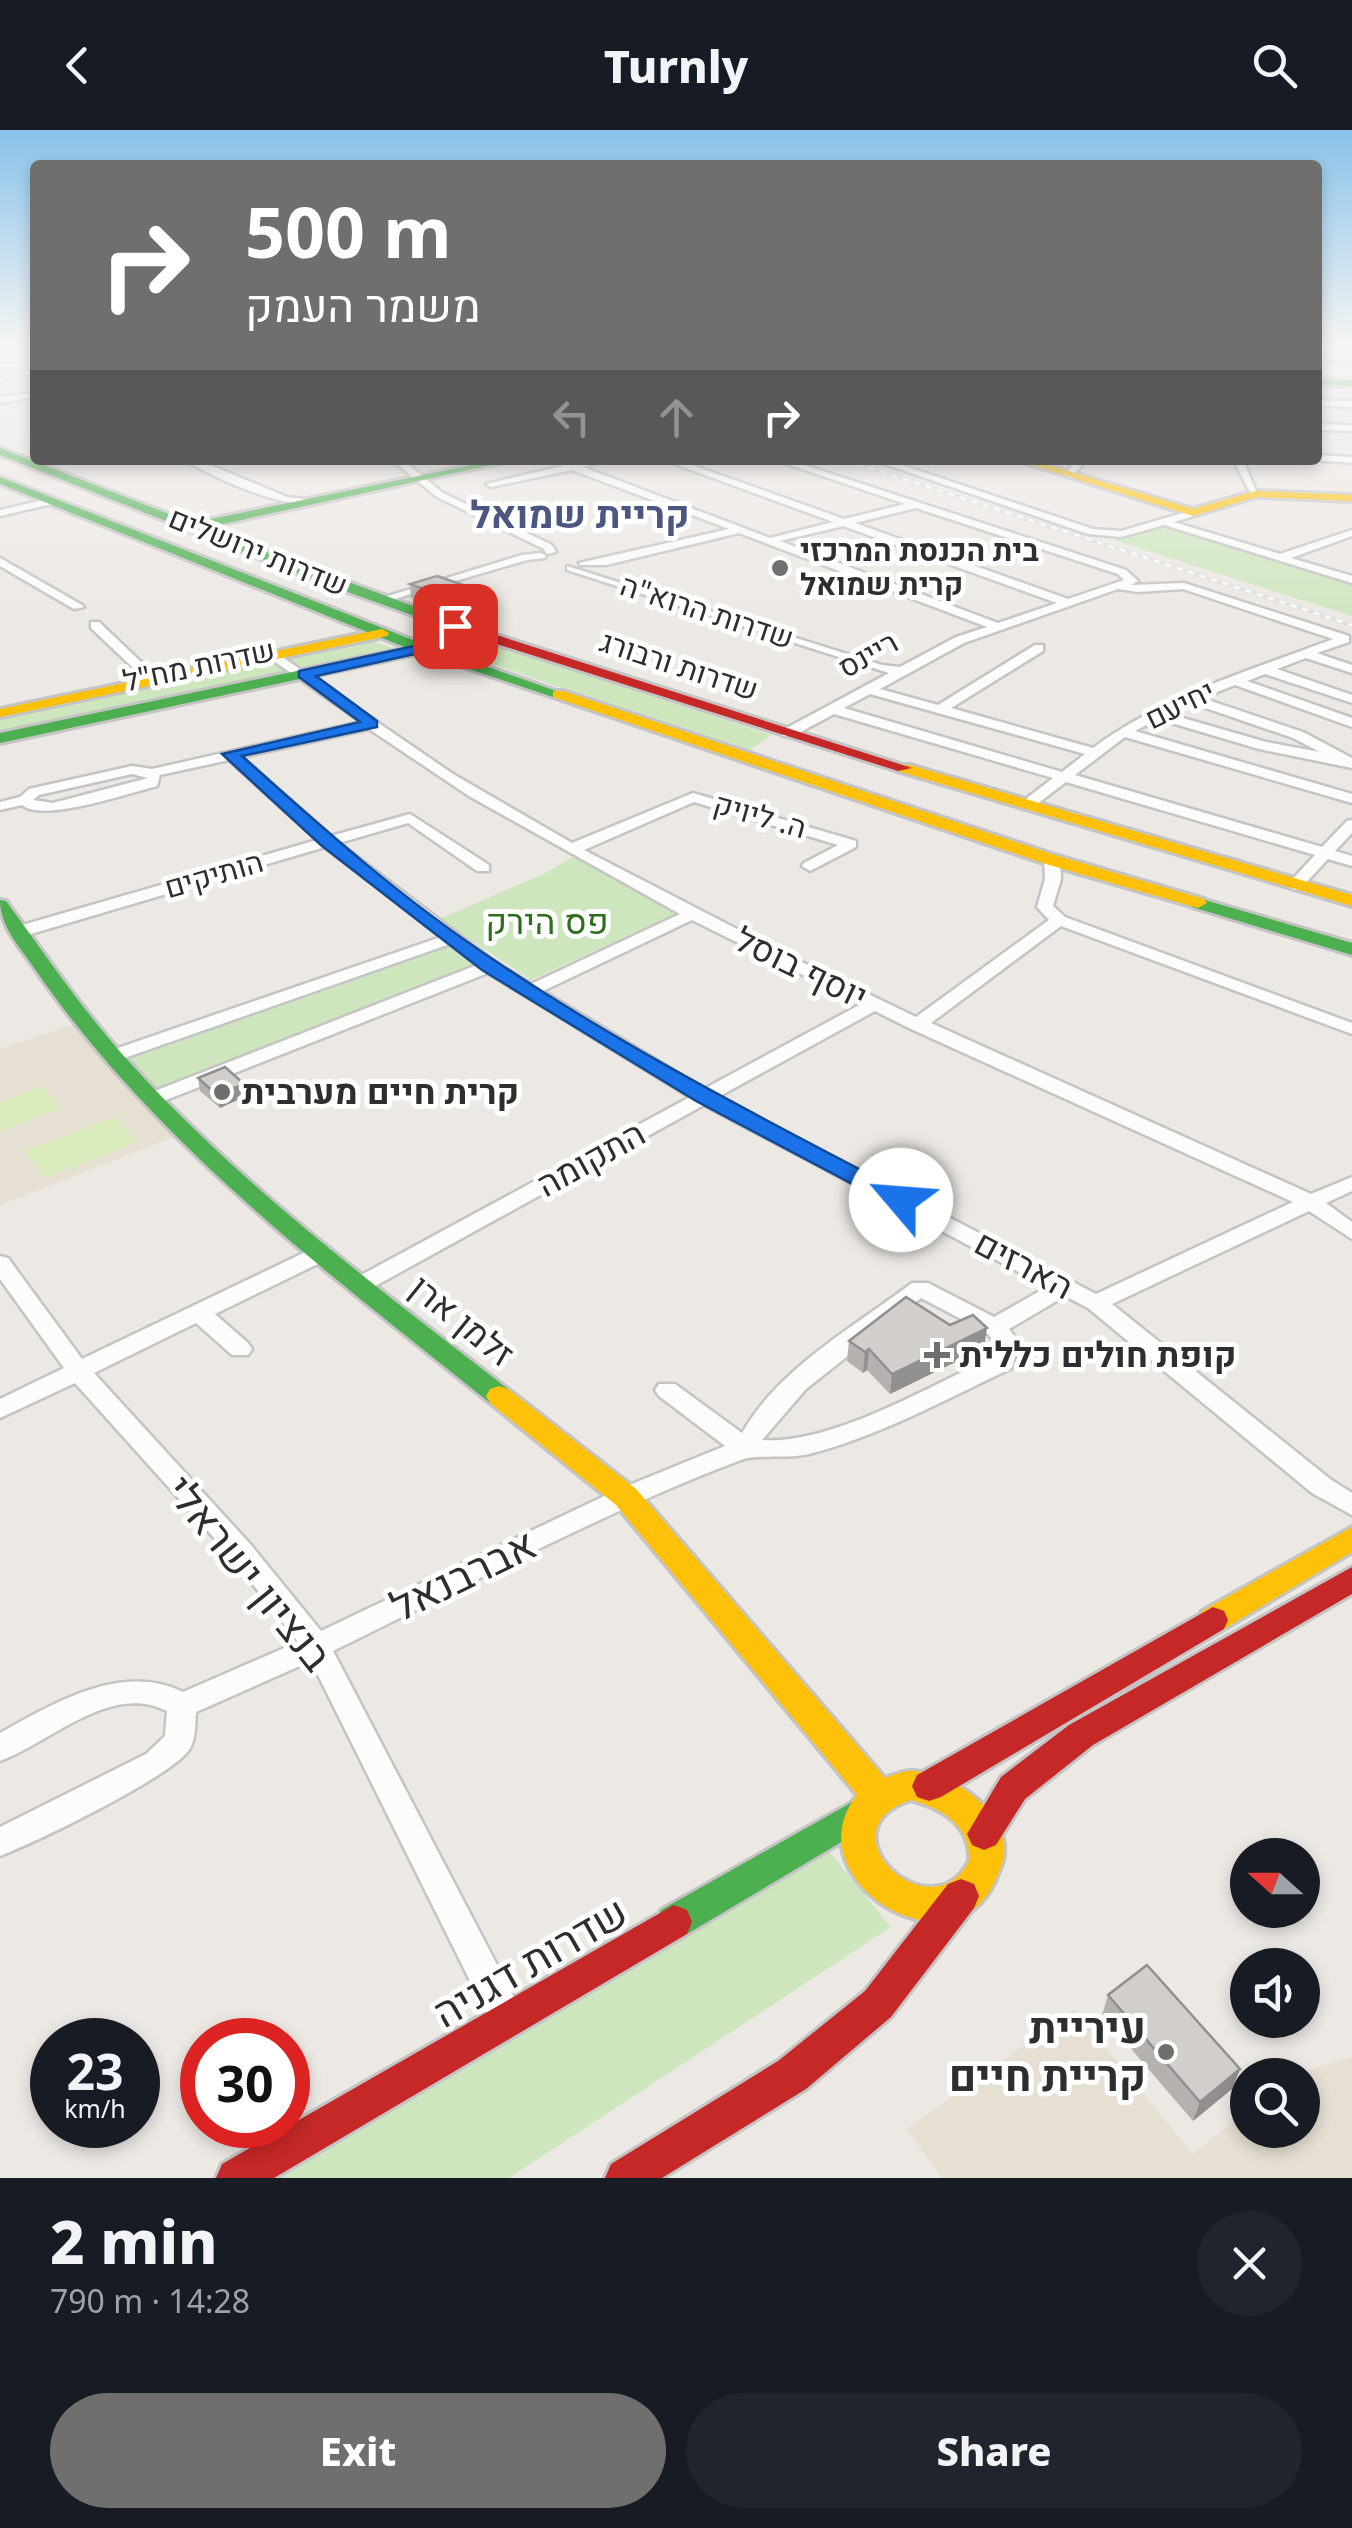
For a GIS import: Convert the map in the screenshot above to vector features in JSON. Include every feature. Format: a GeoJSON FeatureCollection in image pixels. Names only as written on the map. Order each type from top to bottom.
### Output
{"type":"FeatureCollection","features":[{"type":"Feature","properties":{"kind":"street"},"geometry":{"type":"LineString","coordinates":[[0,451],[30,465]]}},
{"type":"Feature","properties":{"kind":"street"},"geometry":{"type":"LineString","coordinates":[[1322,458],[1352,460]]}},
{"type":"Feature","properties":{"kind":"street"},"geometry":{"type":"LineString","coordinates":[[31,465],[152,512],[201,524],[269,499],[316,497],[385,486],[414,472]]}},
{"type":"Feature","properties":{"kind":"street"},"geometry":{"type":"LineString","coordinates":[[200,465],[269,499]]}},
{"type":"Feature","properties":{"kind":"street"},"geometry":{"type":"LineString","coordinates":[[134,535],[201,524],[414,472],[470,465]]}},
{"type":"Feature","properties":{"kind":"street"},"geometry":{"type":"LineString","coordinates":[[568,465],[995,626]]}},
{"type":"Feature","properties":{"kind":"street"},"geometry":{"type":"LineString","coordinates":[[491,484],[582,465]]}},
{"type":"Feature","properties":{"kind":"street"},"geometry":{"type":"LineString","coordinates":[[683,465],[1066,602]]}},
{"type":"Feature","properties":{"kind":"street"},"geometry":{"type":"LineString","coordinates":[[796,465],[1122,572],[1127,584]]}},
{"type":"Feature","properties":{"kind":"street"},"geometry":{"type":"LineString","coordinates":[[804,465],[831,476]]}},
{"type":"Feature","properties":{"kind":"street"},"geometry":{"type":"LineString","coordinates":[[893,465],[1092,532],[1121,534],[1256,494],[1352,498]]}},
{"type":"Feature","properties":{"kind":"street"},"geometry":{"type":"LineString","coordinates":[[1241,465],[1256,494]]}},
{"type":"Feature","properties":{"kind":"street"},"geometry":{"type":"LineString","coordinates":[[1068,467],[1193,512]]}},
{"type":"Feature","properties":{"kind":"street"},"geometry":{"type":"LineString","coordinates":[[2,480],[44,471]]}},
{"type":"Feature","properties":{"kind":"street"},"geometry":{"type":"LineString","coordinates":[[381,600],[546,554],[548,547],[440,495],[414,472]]}},
{"type":"Feature","properties":{"kind":"street","name":"שדרות ירושלים"},"geometry":{"type":"LineString","coordinates":[[2,480],[318,608],[386,644]]}},
{"type":"Feature","properties":{"kind":"street"},"geometry":{"type":"LineString","coordinates":[[0,512],[52,501]]}},
{"type":"Feature","properties":{"kind":"street"},"geometry":{"type":"LineString","coordinates":[[772,541],[916,504]]}},
{"type":"Feature","properties":{"kind":"street"},"geometry":{"type":"LineString","coordinates":[[1163,521],[1352,580]]}},
{"type":"Feature","properties":{"kind":"street","name":"שדרות ורבורג"},"geometry":{"type":"LineString","coordinates":[[201,524],[381,600],[455,626],[1352,901]]}},
{"type":"Feature","properties":{"kind":"street"},"geometry":{"type":"LineString","coordinates":[[578,566],[738,530]]}},
{"type":"Feature","properties":{"kind":"street"},"geometry":{"type":"LineString","coordinates":[[1279,558],[1352,534]]}},
{"type":"Feature","properties":{"kind":"street","name":"שדרות הרוא\"ה"},"geometry":{"type":"LineString","coordinates":[[546,554],[867,664],[900,670]]}},
{"type":"Feature","properties":{"kind":"street"},"geometry":{"type":"LineString","coordinates":[[0,561],[78,607]]}},
{"type":"Feature","properties":{"kind":"street","name":"ריינס"},"geometry":{"type":"LineString","coordinates":[[759,765],[769,748],[900,670],[995,626],[1127,584],[1140,592],[1166,584],[1184,586],[1348,640]]}},
{"type":"Feature","properties":{"kind":"street"},"geometry":{"type":"LineString","coordinates":[[318,608],[326,621],[356,639]]}},
{"type":"Feature","properties":{"kind":"street"},"geometry":{"type":"LineString","coordinates":[[95,625],[154,681]]}},
{"type":"Feature","properties":{"kind":"street"},"geometry":{"type":"LineString","coordinates":[[386,644],[455,626],[458,630],[451,639],[420,648]]}},
{"type":"Feature","properties":{"kind":"street"},"geometry":{"type":"LineString","coordinates":[[0,713],[356,639],[443,656]]}},
{"type":"Feature","properties":{"kind":"street","name":"יחיעם"},"geometry":{"type":"LineString","coordinates":[[1032,800],[1123,732],[1190,698],[1348,640]]}},
{"type":"Feature","properties":{"kind":"street","name":"שדרות ורבורג"},"geometry":{"type":"LineString","coordinates":[[386,644],[420,648],[759,765],[1052,860],[1352,950]]}},
{"type":"Feature","properties":{"kind":"street","name":"שדרות מח\"ל"},"geometry":{"type":"LineString","coordinates":[[0,738],[304,674],[386,644]]}},
{"type":"Feature","properties":{"kind":"street"},"geometry":{"type":"LineString","coordinates":[[939,710],[1039,648]]}},
{"type":"Feature","properties":{"kind":"street"},"geometry":{"type":"LineString","coordinates":[[1304,654],[1352,669]]}},
{"type":"Feature","properties":{"kind":"street","name":"יוסף בוסל"},"geometry":{"type":"LineString","coordinates":[[275,656],[405,751],[692,914],[917,1025],[1310,1202],[1352,1232]]}},
{"type":"Feature","properties":{"kind":"street"},"geometry":{"type":"LineString","coordinates":[[1264,668],[1352,698]]}},
{"type":"Feature","properties":{"kind":"street"},"geometry":{"type":"LineString","coordinates":[[1233,680],[1352,723]]}},
{"type":"Feature","properties":{"kind":"street"},"geometry":{"type":"LineString","coordinates":[[867,690],[1095,753]]}},
{"type":"Feature","properties":{"kind":"street"},"geometry":{"type":"LineString","coordinates":[[1190,698],[1298,735],[1345,762]]}},
{"type":"Feature","properties":{"kind":"street"},"geometry":{"type":"LineString","coordinates":[[832,709],[1352,861]]}},
{"type":"Feature","properties":{"kind":"street"},"geometry":{"type":"LineString","coordinates":[[1158,715],[1264,746],[1345,762]]}},
{"type":"Feature","properties":{"kind":"street"},"geometry":{"type":"LineString","coordinates":[[0,806],[25,800],[32,807],[53,806],[152,783],[156,778],[152,773],[372,724]]}},
{"type":"Feature","properties":{"kind":"street"},"geometry":{"type":"LineString","coordinates":[[1123,732],[1352,800]]}},
{"type":"Feature","properties":{"kind":"street","name":"הארזים"},"geometry":{"type":"LineString","coordinates":[[230,754],[328,842],[489,966],[704,1097],[1096,1303],[1322,1486],[1352,1505]]}},
{"type":"Feature","properties":{"kind":"street","name":"ה. ליויק"},"geometry":{"type":"LineString","coordinates":[[572,849],[693,797],[852,844],[810,866]]}},
{"type":"Feature","properties":{"kind":"street","name":"הותיקים"},"geometry":{"type":"LineString","coordinates":[[18,932],[410,818],[483,868]]}},
{"type":"Feature","properties":{"kind":"street"},"geometry":{"type":"LineString","coordinates":[[1294,885],[1352,824]]}},
{"type":"Feature","properties":{"kind":"street"},"geometry":{"type":"LineString","coordinates":[[1052,860],[1053,879],[1045,907],[1060,920],[1352,1028]]}},
{"type":"Feature","properties":{"kind":"street","name":"זלמן ארן"},"geometry":{"type":"LineString","coordinates":[[0,905],[81,1018],[154,1098],[322,1253],[626,1497],[870,1803]]}},
{"type":"Feature","properties":{"kind":"street"},"geometry":{"type":"LineString","coordinates":[[530,991],[692,914]]}},
{"type":"Feature","properties":{"kind":"street"},"geometry":{"type":"LineString","coordinates":[[917,1025],[1060,920]]}},
{"type":"Feature","properties":{"kind":"street"},"geometry":{"type":"LineString","coordinates":[[116,1055],[450,939]]}},
{"type":"Feature","properties":{"kind":"street"},"geometry":{"type":"LineString","coordinates":[[154,1098],[489,966]]}},
{"type":"Feature","properties":{"kind":"street","name":"התקומה"},"geometry":{"type":"LineString","coordinates":[[360,1285],[874,1004]]}},
{"type":"Feature","properties":{"kind":"street"},"geometry":{"type":"LineString","coordinates":[[1096,1303],[1352,1184]]}},
{"type":"Feature","properties":{"kind":"street"},"geometry":{"type":"LineString","coordinates":[[0,1409],[322,1253]]}},
{"type":"Feature","properties":{"kind":"street","name":"בנציון ישראלי"},"geometry":{"type":"LineString","coordinates":[[0,1263],[78,1372],[242,1552],[317,1646],[507,2019]]}},
{"type":"Feature","properties":{"kind":"street"},"geometry":{"type":"LineString","coordinates":[[668,1390],[745,1448],[754,1426],[800,1381],[920,1288],[994,1327],[1065,1286]]}},
{"type":"Feature","properties":{"kind":"street"},"geometry":{"type":"LineString","coordinates":[[200,1313],[240,1350]]}},
{"type":"Feature","properties":{"kind":"street","name":"אברבנאל"},"geometry":{"type":"LineString","coordinates":[[182,1705],[317,1646],[626,1497],[745,1448],[807,1446],[862,1428],[1004,1362],[1008,1342],[994,1327]]}},
{"type":"Feature","properties":{"kind":"street","name":"שדרות דגניה"},"geometry":{"type":"LineString","coordinates":[[236,2178],[893,1788],[929,1786],[1352,1538]]}},
{"type":"Feature","properties":{"kind":"street"},"geometry":{"type":"LineString","coordinates":[[624,2178],[792,2075],[878,2004],[984,1870],[984,1834],[1013,1788],[1082,1734],[1352,1580]]}},
{"type":"Feature","properties":{"kind":"street"},"geometry":{"type":"LineString","coordinates":[[0,1748],[33,1729],[122,1692],[152,1692],[182,1705],[179,1741],[156,1763],[0,1842]]}},
{"type":"Feature","properties":{"kind":"street"},"geometry":{"type":"LineString","coordinates":[[929,1786],[964,1803],[984,1834]]}},
{"type":"Feature","properties":{"kind":"street"},"geometry":{"type":"LineString","coordinates":[[870,1803],[856,1829],[857,1849],[864,1868],[878,1886],[897,1898],[919,1904],[942,1904],[961,1896]]}},
{"type":"Feature","properties":{"kind":"shaded area"},"geometry":{"type":"Polygon","coordinates":[[[75,1024],[179,1135],[0,1205],[0,1049],[75,1024]]]}},
{"type":"Feature","properties":{"kind":"shaded area"},"geometry":{"type":"Polygon","coordinates":[[[1074,2009],[1193,2154],[1230,2124],[1230,2148],[1320,2148],[1320,2066],[1352,2057],[1352,2178],[941,2178],[907,2129],[1074,2009]]]}},
{"type":"Feature","properties":{"kind":"green space"},"geometry":{"type":"Polygon","coordinates":[[[1165,526],[1352,583],[1352,616],[1113,540],[1165,526]]]}},
{"type":"Feature","properties":{"kind":"green space"},"geometry":{"type":"Polygon","coordinates":[[[438,627],[771,735],[748,752],[416,638],[418,631],[438,627]]]}},
{"type":"Feature","properties":{"kind":"green space"},"geometry":{"type":"Polygon","coordinates":[[[366,638],[400,651],[306,672],[283,656],[366,638]]]}},
{"type":"Feature","properties":{"kind":"green space"},"geometry":{"type":"Polygon","coordinates":[[[274,658],[298,674],[0,738],[0,715],[274,658]]]}},
{"type":"Feature","properties":{"kind":"green space","name":"פס הירק"},"geometry":{"type":"Polygon","coordinates":[[[573,857],[676,914],[531,980],[440,919],[545,873],[573,857]]]}},
{"type":"Feature","properties":{"kind":"green space"},"geometry":{"type":"Polygon","coordinates":[[[448,943],[480,966],[158,1091],[128,1057],[448,943]]]}},
{"type":"Feature","properties":{"kind":"green space"},"geometry":{"type":"Polygon","coordinates":[[[42,1086],[61,1108],[0,1131],[0,1102],[42,1086]]]}},
{"type":"Feature","properties":{"kind":"green space"},"geometry":{"type":"Polygon","coordinates":[[[115,1117],[137,1142],[45,1178],[24,1151],[115,1117]]]}},
{"type":"Feature","properties":{"kind":"green space"},"geometry":{"type":"Polygon","coordinates":[[[824,1845],[891,1927],[509,2178],[259,2178],[824,1845]]]}},
{"type":"Feature","properties":{"kind":"building"},"geometry":{"type":"Polygon","coordinates":[[[437,576],[472,588],[446,597],[410,584],[437,576]]]}},
{"type":"Feature","properties":{"kind":"building"},"geometry":{"type":"Polygon","coordinates":[[[225,1067],[244,1084],[217,1095],[198,1078],[225,1067]]]}},
{"type":"Feature","properties":{"kind":"building"},"geometry":{"type":"Polygon","coordinates":[[[906,1297],[950,1325],[973,1315],[987,1328],[892,1374],[869,1349],[865,1352],[849,1341],[906,1297]]]}},
{"type":"Feature","properties":{"kind":"building"},"geometry":{"type":"Polygon","coordinates":[[[1147,1965],[1230,2058],[1230,2077],[1200,2102],[1108,1995],[1147,1965]]]}},
{"type":"Feature","properties":{"kind":"railway"},"geometry":{"type":"LineString","coordinates":[[861,465],[1352,625]]}},
{"type":"Feature","properties":{"kind":"traffic: fast"},"geometry":{"type":"LineString","coordinates":[[0,451],[30,463]]}},
{"type":"Feature","properties":{"kind":"traffic: fast"},"geometry":{"type":"LineString","coordinates":[[35,465],[451,625]]}},
{"type":"Feature","properties":{"kind":"traffic: fast"},"geometry":{"type":"LineString","coordinates":[[190,527],[486,465]]}},
{"type":"Feature","properties":{"kind":"traffic: fast"},"geometry":{"type":"LineString","coordinates":[[0,480],[420,648],[558,694]]}},
{"type":"Feature","properties":{"kind":"traffic: fast"},"geometry":{"type":"LineString","coordinates":[[0,738],[424,648]]}},
{"type":"Feature","properties":{"kind":"traffic: fast"},"geometry":{"type":"LineString","coordinates":[[1198,903],[1352,949]]}},
{"type":"Feature","properties":{"kind":"traffic: fast"},"geometry":{"type":"LineString","coordinates":[[0,905],[80,1017],[174,1121],[279,1218],[499,1396]]}},
{"type":"Feature","properties":{"kind":"traffic: fast"},"geometry":{"type":"LineString","coordinates":[[674,1922],[863,1811]]}},
{"type":"Feature","properties":{"kind":"traffic: slow"},"geometry":{"type":"LineString","coordinates":[[1037,465],[1193,513],[1255,494],[1352,498]]}},
{"type":"Feature","properties":{"kind":"traffic: slow"},"geometry":{"type":"LineString","coordinates":[[0,713],[382,633]]}},
{"type":"Feature","properties":{"kind":"traffic: slow"},"geometry":{"type":"LineString","coordinates":[[558,694],[1052,860],[1198,903]]}},
{"type":"Feature","properties":{"kind":"traffic: slow"},"geometry":{"type":"LineString","coordinates":[[904,768],[1352,901]]}},
{"type":"Feature","properties":{"kind":"traffic: slow"},"geometry":{"type":"LineString","coordinates":[[499,1396],[626,1497],[878,1795]]}},
{"type":"Feature","properties":{"kind":"traffic: slow"},"geometry":{"type":"LineString","coordinates":[[1213,1620],[1352,1538]]}},
{"type":"Feature","properties":{"kind":"traffic: slow"},"geometry":{"type":"LineString","coordinates":[[911,1785],[960,1805],[982,1830],[987,1845],[986,1861],[978,1879],[956,1900],[932,1906],[906,1900],[884,1886],[866,1865],[857,1842],[859,1819],[875,1799],[911,1785]]}},
{"type":"Feature","properties":{"kind":"traffic: jam"},"geometry":{"type":"LineString","coordinates":[[451,625],[904,768]]}},
{"type":"Feature","properties":{"kind":"traffic: jam"},"geometry":{"type":"LineString","coordinates":[[984,1834],[1013,1788],[1081,1735],[1352,1579]]}},
{"type":"Feature","properties":{"kind":"traffic: jam"},"geometry":{"type":"LineString","coordinates":[[929,1786],[1213,1620]]}},
{"type":"Feature","properties":{"kind":"traffic: jam"},"geometry":{"type":"LineString","coordinates":[[625,2178],[792,2075],[878,2004],[961,1896]]}},
{"type":"Feature","properties":{"kind":"traffic: jam"},"geometry":{"type":"LineString","coordinates":[[236,2178],[674,1922]]}},
{"type":"Feature","properties":{"kind":"place","name":"בית הכנסת המרכזי קרית שמואל"},"geometry":{"type":"Point","coordinates":[780,568]}},
{"type":"Feature","properties":{"kind":"place","name":"קרית חיים מערבית"},"geometry":{"type":"Point","coordinates":[222,1092]}},
{"type":"Feature","properties":{"kind":"place","name":"קופת חולים כללית"},"geometry":{"type":"Point","coordinates":[937,1355]}},
{"type":"Feature","properties":{"kind":"place","name":"עיריית קריית חיים"},"geometry":{"type":"Point","coordinates":[1166,2052]}},
{"type":"Feature","properties":{"kind":"district","name":"קריית שמואל"},"geometry":{"type":"Point","coordinates":[580,515]}},
{"type":"Feature","properties":{"kind":"route"},"geometry":{"type":"LineString","coordinates":[[455,626],[456,635],[432,646],[304,674],[372,724],[230,754],[328,842],[489,966],[704,1097],[901,1200]]}}]}
